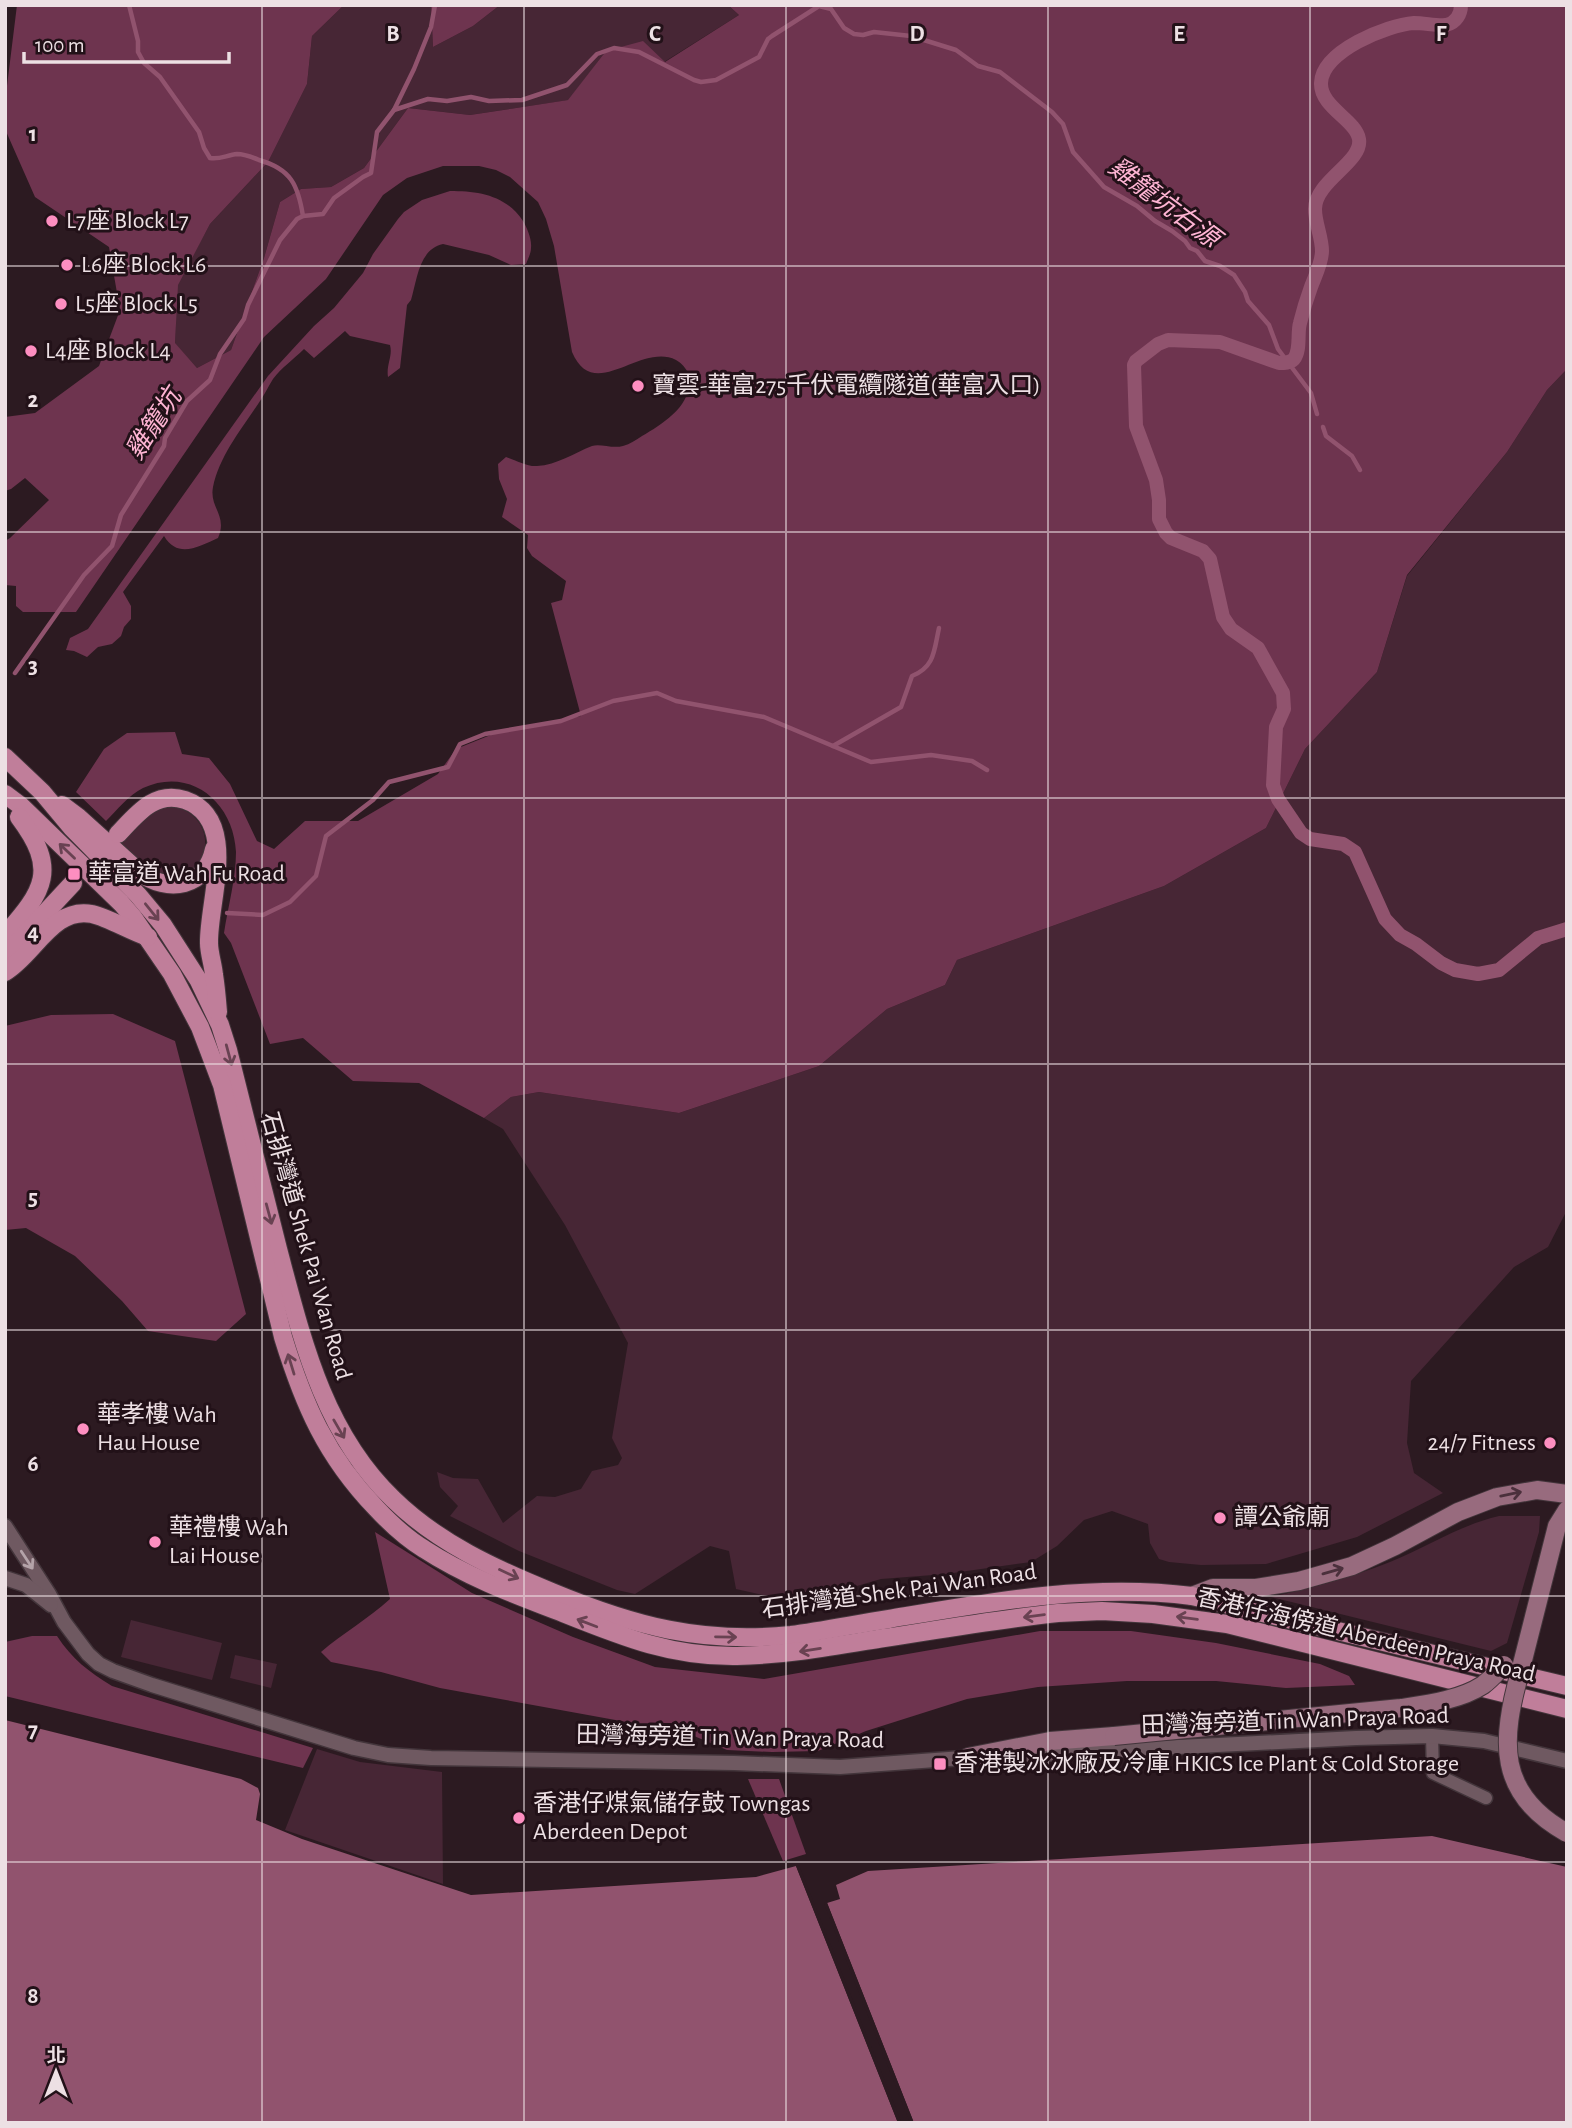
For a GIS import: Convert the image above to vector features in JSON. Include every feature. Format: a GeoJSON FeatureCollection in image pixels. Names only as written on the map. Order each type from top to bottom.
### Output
{"type":"FeatureCollection","features":[{"type":"Feature","properties":{"kind":"main road","name":"石排灣道 Shek Pai Wan Road"},"geometry":{"type":"LineString","coordinates":[[5,757],[42,792],[72,828],[138,895],[163,925],[199,981],[220,1025],[300,1332],[325,1401],[345,1439],[379,1486],[413,1517],[450,1543],[505,1572],[602,1612],[647,1626],[703,1636],[792,1634],[1052,1594],[1142,1591],[1192,1595],[1213,1588],[1256,1588],[1299,1581],[1352,1566],[1458,1512],[1497,1497],[1537,1490],[1567,1494]]}},
{"type":"Feature","properties":{"kind":"main road"},"geometry":{"type":"LineString","coordinates":[[42,792],[78,817],[149,880],[159,884],[186,883],[200,874],[211,862],[215,835]]}},
{"type":"Feature","properties":{"kind":"main road","name":"石排灣道 Shek Pai Wan Road"},"geometry":{"type":"LineString","coordinates":[[8,796],[121,903],[172,974],[192,1012],[222,1085],[283,1337],[308,1408],[324,1441],[361,1493],[391,1524],[423,1549],[467,1574],[499,1588],[636,1642],[681,1653],[791,1653],[1058,1613],[1102,1611],[1153,1614]]}},
{"type":"Feature","properties":{"kind":"main road"},"geometry":{"type":"LineString","coordinates":[[5,935],[38,891],[44,867],[34,836],[16,813],[8,796]]}},
{"type":"Feature","properties":{"kind":"main road"},"geometry":{"type":"LineString","coordinates":[[118,834],[144,807],[163,798],[184,799],[208,817],[215,835],[218,858],[209,944],[220,1025]]}},
{"type":"Feature","properties":{"kind":"main road"},"geometry":{"type":"LineString","coordinates":[[5,956],[73,883]]}},
{"type":"Feature","properties":{"kind":"main road"},"geometry":{"type":"LineString","coordinates":[[5,972],[18,965],[54,923],[72,915],[89,914],[148,937]]}},
{"type":"Feature","properties":{"kind":"main road"},"geometry":{"type":"LineString","coordinates":[[1567,1510],[1558,1527],[1536,1606],[1508,1721],[1507,1741],[1516,1783],[1525,1798],[1567,1833]]}},
{"type":"Feature","properties":{"kind":"main road","name":"香港仔海傍道 Aberdeen Praya Road"},"geometry":{"type":"LineString","coordinates":[[1192,1595],[1567,1686]]}},
{"type":"Feature","properties":{"kind":"main road","name":"香港仔海傍道 Aberdeen Praya Road"},"geometry":{"type":"LineString","coordinates":[[1153,1614],[1227,1623],[1567,1709]]}},
{"type":"Feature","properties":{"kind":"main road"},"geometry":{"type":"LineString","coordinates":[[968,1757],[1050,1741],[1433,1703],[1483,1685],[1529,1637]]}},
{"type":"Feature","properties":{"kind":"street","name":"田灣海旁道 Tin Wan Praya Road"},"geometry":{"type":"LineString","coordinates":[[5,1526],[57,1611],[88,1654],[99,1664],[113,1671],[317,1737],[388,1755],[839,1767],[968,1757],[1432,1735],[1484,1741],[1567,1761]]}},
{"type":"Feature","properties":{"kind":"street","name":"田灣海旁道 Tin Wan Praya Road"},"geometry":{"type":"LineString","coordinates":[[5,1578],[26,1585],[57,1611]]}},
{"type":"Feature","properties":{"kind":"street"},"geometry":{"type":"LineString","coordinates":[[1432,1735],[1433,1773],[1486,1798]]}},
{"type":"Feature","properties":{"kind":"shaded area"},"geometry":{"type":"Polygon","coordinates":[[[17,5],[344,5],[312,36],[307,84],[268,162],[210,224],[178,285],[175,343],[197,368],[231,350],[264,258],[280,202],[301,189],[331,187],[364,168],[408,108],[470,115],[568,100],[606,51],[643,41],[665,62],[739,15],[728,5],[1567,5],[1567,369],[1547,390],[1507,452],[1407,575],[1377,672],[1305,749],[1266,828],[1164,886],[957,960],[945,985],[887,1009],[819,1066],[679,1113],[539,1092],[511,1097],[484,1118],[419,1083],[353,1081],[303,1038],[270,1044],[231,943],[224,933],[236,852],[227,818],[218,804],[206,793],[193,785],[160,782],[138,791],[106,821],[76,792],[104,749],[127,733],[175,732],[182,754],[209,758],[230,784],[257,841],[274,849],[305,821],[358,821],[438,774],[456,749],[498,732],[581,716],[551,603],[562,600],[566,581],[532,556],[527,548],[528,535],[502,517],[507,499],[499,479],[498,464],[506,457],[530,465],[544,465],[592,446],[619,447],[631,443],[660,425],[677,410],[688,392],[687,371],[678,361],[662,357],[648,358],[605,373],[592,373],[581,367],[572,352],[554,246],[546,219],[538,202],[510,177],[479,166],[443,166],[407,178],[383,195],[326,279],[264,337],[76,612],[23,612],[16,606],[16,586],[5,585],[5,541],[49,500],[25,478],[5,491],[5,417],[35,413],[99,366],[120,310],[109,247],[35,197],[5,129],[5,102],[17,5]]]}},
{"type":"Feature","properties":{"kind":"shaded area"},"geometry":{"type":"Polygon","coordinates":[[[344,5],[431,5],[433,47],[473,26],[500,5],[728,5],[739,15],[664,62],[606,51],[569,100],[470,115],[408,108],[364,168],[331,187],[301,189],[280,202],[264,258],[231,350],[197,368],[175,344],[177,285],[210,224],[268,162],[307,84],[312,36],[344,5]]]}},
{"type":"Feature","properties":{"kind":"shaded area"},"geometry":{"type":"Polygon","coordinates":[[[431,5],[500,5],[473,26],[433,47],[431,5]]]}},
{"type":"Feature","properties":{"kind":"shaded area"},"geometry":{"type":"Polygon","coordinates":[[[450,191],[491,196],[516,212],[525,224],[531,241],[526,264],[511,265],[489,255],[443,244],[435,247],[420,266],[411,300],[407,305],[400,368],[388,377],[390,345],[350,336],[345,331],[314,358],[304,349],[273,379],[221,463],[212,494],[221,523],[218,538],[196,547],[182,549],[170,543],[164,536],[123,592],[131,606],[131,619],[121,636],[112,644],[98,647],[87,657],[66,650],[70,638],[88,629],[268,376],[334,308],[363,273],[398,219],[422,200],[450,191]]]}},
{"type":"Feature","properties":{"kind":"shaded area"},"geometry":{"type":"Polygon","coordinates":[[[1567,369],[1567,1210],[1548,1247],[1514,1267],[1411,1381],[1407,1443],[1414,1473],[1443,1493],[1357,1537],[1266,1564],[1201,1565],[1159,1559],[1150,1543],[1148,1524],[1112,1511],[1084,1520],[1057,1546],[1031,1562],[946,1574],[881,1579],[826,1595],[767,1596],[736,1589],[729,1551],[710,1546],[635,1594],[617,1590],[519,1551],[450,1516],[458,1506],[440,1487],[437,1472],[453,1478],[478,1479],[503,1523],[537,1496],[555,1497],[581,1489],[592,1471],[618,1465],[622,1458],[612,1438],[628,1343],[565,1225],[503,1129],[484,1118],[511,1097],[539,1092],[679,1113],[819,1066],[887,1009],[945,985],[957,960],[1164,886],[1266,828],[1305,749],[1377,672],[1407,576],[1507,452],[1547,390],[1567,369]]]}},
{"type":"Feature","properties":{"kind":"shaded area"},"geometry":{"type":"Polygon","coordinates":[[[165,805],[183,809],[195,818],[203,829],[203,855],[197,865],[187,873],[156,875],[141,866],[118,845],[143,816],[165,805]]]}},
{"type":"Feature","properties":{"kind":"shaded area"},"geometry":{"type":"Polygon","coordinates":[[[113,1014],[175,1041],[246,1314],[216,1341],[148,1331],[122,1301],[75,1256],[26,1228],[5,1230],[5,1026],[51,1015],[113,1014]]]}},
{"type":"Feature","properties":{"kind":"shaded area"},"geometry":{"type":"Polygon","coordinates":[[[1499,1516],[1540,1516],[1539,1532],[1507,1643],[1491,1651],[1271,1597],[1332,1582],[1376,1567],[1471,1525],[1499,1516]]]}},
{"type":"Feature","properties":{"kind":"shaded area"},"geometry":{"type":"Polygon","coordinates":[[[375,1532],[472,1593],[573,1637],[655,1667],[764,1679],[1040,1631],[1131,1631],[1216,1643],[1320,1664],[1349,1676],[1355,1685],[1286,1688],[1216,1681],[1127,1681],[1038,1687],[967,1699],[866,1731],[818,1751],[727,1750],[687,1733],[440,1688],[331,1662],[321,1652],[390,1599],[375,1532]]]}},
{"type":"Feature","properties":{"kind":"shaded area"},"geometry":{"type":"Polygon","coordinates":[[[131,1620],[222,1643],[212,1680],[121,1657],[131,1620]]]}},
{"type":"Feature","properties":{"kind":"shaded area"},"geometry":{"type":"Polygon","coordinates":[[[32,1636],[57,1636],[82,1664],[112,1686],[313,1748],[303,1768],[5,1696],[5,1642],[32,1636]]]}},
{"type":"Feature","properties":{"kind":"shaded area"},"geometry":{"type":"Polygon","coordinates":[[[235,1655],[277,1664],[271,1688],[230,1678],[235,1655]]]}},
{"type":"Feature","properties":{"kind":"shaded area"},"geometry":{"type":"Polygon","coordinates":[[[5,1720],[241,1779],[258,1788],[260,1794],[256,1820],[302,1839],[471,1895],[756,1877],[796,1866],[898,2123],[5,2123],[5,1720]]]}},
{"type":"Feature","properties":{"kind":"shaded area"},"geometry":{"type":"Polygon","coordinates":[[[317,1749],[360,1762],[442,1772],[443,1884],[285,1830],[317,1749]]]}},
{"type":"Feature","properties":{"kind":"shaded area"},"geometry":{"type":"Polygon","coordinates":[[[748,1779],[779,1779],[806,1854],[783,1861],[748,1779]]]}},
{"type":"Feature","properties":{"kind":"shaded area"},"geometry":{"type":"Polygon","coordinates":[[[1432,1836],[1567,1867],[1567,2123],[914,2123],[827,1903],[840,1899],[836,1885],[868,1871],[1432,1836]]]}},
{"type":"Feature","properties":{"kind":"pier"},"geometry":{"type":"Polygon","coordinates":[[[799,1865],[901,2123],[898,2123],[796,1866],[799,1865]]]}},
{"type":"Feature","properties":{"kind":"pier"},"geometry":{"type":"Polygon","coordinates":[[[826,1900],[914,2123],[910,2123],[824,1904],[826,1900]]]}},
{"type":"Feature","properties":{"kind":"waterway"},"geometry":{"type":"LineString","coordinates":[[129,5],[138,52],[144,63],[160,77],[199,132],[210,158],[237,154],[279,168],[295,187],[303,216]]}},
{"type":"Feature","properties":{"kind":"waterway","name":"雞籠坑"},"geometry":{"type":"LineString","coordinates":[[15,673],[84,575],[112,546],[121,515],[164,446],[165,438],[187,401],[210,380],[220,354],[244,319],[248,305],[280,240],[297,219],[323,214],[334,198],[371,173],[377,132],[394,110],[414,69],[431,27],[435,5]]}},
{"type":"Feature","properties":{"kind":"waterway"},"geometry":{"type":"LineString","coordinates":[[1461,5],[1457,18],[1450,24],[1414,23],[1373,34],[1344,50],[1324,71],[1322,92],[1352,126],[1359,139],[1354,156],[1322,189],[1317,199],[1315,214],[1322,256],[1301,318],[1294,359],[1279,363],[1220,342],[1168,340],[1158,344],[1134,365],[1136,426],[1156,480],[1159,519],[1166,533],[1171,538],[1203,551],[1210,559],[1223,617],[1231,629],[1258,648],[1283,693],[1284,709],[1276,727],[1273,785],[1278,799],[1301,833],[1310,839],[1343,844],[1355,852],[1385,919],[1400,935],[1455,970],[1478,974],[1499,970],[1538,938],[1567,929]]}},
{"type":"Feature","properties":{"kind":"waterway","name":"雞籠坑右源"},"geometry":{"type":"LineString","coordinates":[[394,110],[428,99],[447,101],[471,97],[489,101],[522,100],[567,85],[597,54],[614,48],[639,52],[694,80],[716,80],[759,57],[768,39],[819,6],[831,9],[844,28],[854,34],[874,32],[911,36],[956,50],[978,66],[1000,72],[1052,112],[1063,124],[1073,152],[1104,187],[1172,231],[1205,261],[1234,275],[1248,301],[1269,325],[1278,349],[1311,393],[1317,414]]}},
{"type":"Feature","properties":{"kind":"waterway","name":"雞籠坑右源"},"geometry":{"type":"LineString","coordinates":[[1323,427],[1326,436],[1352,456],[1360,470]]}},
{"type":"Feature","properties":{"kind":"waterway"},"geometry":{"type":"LineString","coordinates":[[833,746],[901,707],[912,676],[925,668],[932,657],[939,628]]}},
{"type":"Feature","properties":{"kind":"waterway"},"geometry":{"type":"LineString","coordinates":[[227,913],[263,915],[290,902],[316,876],[326,836],[373,800],[389,782],[448,767],[460,744],[485,734],[561,721],[613,701],[657,693],[676,701],[764,717],[871,762],[931,755],[972,761],[987,770]]}},
{"type":"Feature","properties":{"kind":"place","name":"L7座 Block L7"},"geometry":{"type":"Point","coordinates":[52,221]}},
{"type":"Feature","properties":{"kind":"place","name":"L6座 Block L6"},"geometry":{"type":"Point","coordinates":[67,265]}},
{"type":"Feature","properties":{"kind":"place","name":"L5座 Block L5"},"geometry":{"type":"Point","coordinates":[61,304]}},
{"type":"Feature","properties":{"kind":"place","name":"L4座 Block L4"},"geometry":{"type":"Point","coordinates":[31,351]}},
{"type":"Feature","properties":{"kind":"place","name":"寶雲-華富275千伏電纜隧道(華富入口)"},"geometry":{"type":"Point","coordinates":[638,386]}},
{"type":"Feature","properties":{"kind":"place","name":"華富道 Wah Fu Road"},"geometry":{"type":"Point","coordinates":[74,874]}},
{"type":"Feature","properties":{"kind":"place","name":"華孝樓 Wah Hau House"},"geometry":{"type":"Point","coordinates":[83,1429]}},
{"type":"Feature","properties":{"kind":"place","name":"24/7 Fitness"},"geometry":{"type":"Point","coordinates":[1550,1443]}},
{"type":"Feature","properties":{"kind":"place","name":"譚公爺廟"},"geometry":{"type":"Point","coordinates":[1220,1518]}},
{"type":"Feature","properties":{"kind":"place","name":"華禮樓 Wah Lai House"},"geometry":{"type":"Point","coordinates":[155,1542]}},
{"type":"Feature","properties":{"kind":"place","name":"香港製冰冰廠及冷庫 HKICS Ice Plant & Cold Storage"},"geometry":{"type":"Point","coordinates":[940,1764]}},
{"type":"Feature","properties":{"kind":"place","name":"香港仔煤氣儲存鼓 Towngas Aberdeen Depot"},"geometry":{"type":"Point","coordinates":[519,1818]}}]}
